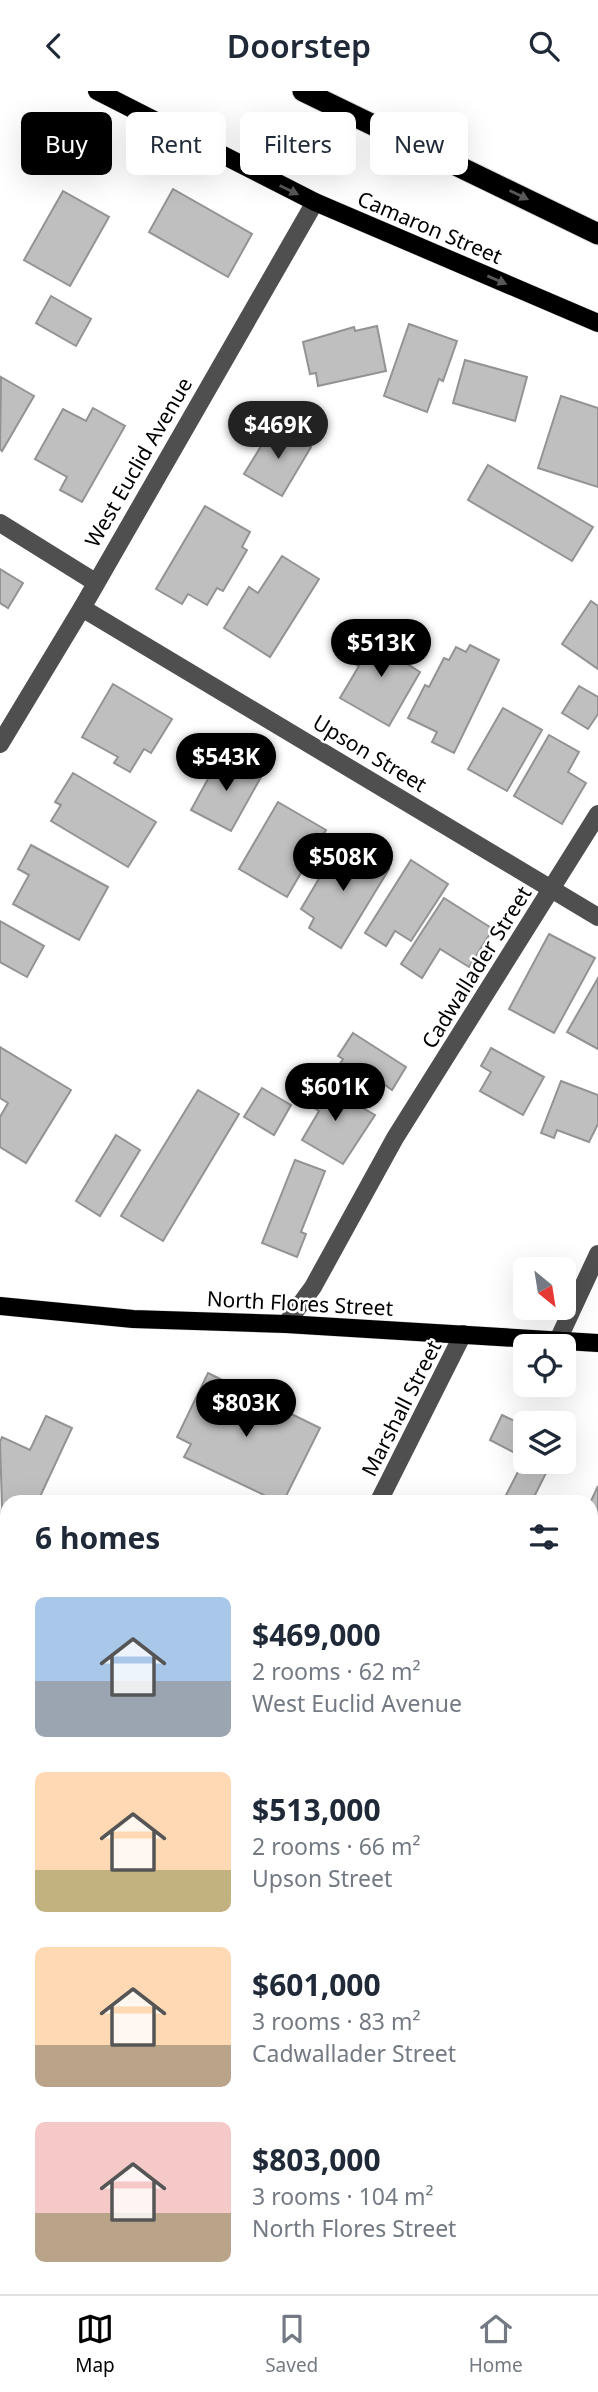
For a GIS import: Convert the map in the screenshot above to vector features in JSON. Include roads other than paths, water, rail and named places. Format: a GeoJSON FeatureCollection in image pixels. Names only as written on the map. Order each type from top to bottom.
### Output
{"type":"FeatureCollection","features":[{"type":"Feature","properties":{"kind":"highway"},"geometry":{"type":"LineString","coordinates":[[303,91],[598,234]]}},
{"type":"Feature","properties":{"kind":"main road","name":"Camaron Street"},"geometry":{"type":"LineString","coordinates":[[97,91],[315,202],[598,323]]}},
{"type":"Feature","properties":{"kind":"main road","name":"North Flores Street"},"geometry":{"type":"LineString","coordinates":[[0,1306],[133,1319],[286,1324],[513,1337]]}},
{"type":"Feature","properties":{"kind":"main road","name":"North Flores Street"},"geometry":{"type":"LineString","coordinates":[[576,1341],[598,1343]]}},
{"type":"Feature","properties":{"kind":"street","name":"West Euclid Avenue"},"geometry":{"type":"LineString","coordinates":[[0,744],[82,608],[315,202]]}},
{"type":"Feature","properties":{"kind":"street"},"geometry":{"type":"LineString","coordinates":[[0,523],[95,582]]}},
{"type":"Feature","properties":{"kind":"street","name":"Upson Street"},"geometry":{"type":"LineString","coordinates":[[82,608],[598,917]]}},
{"type":"Feature","properties":{"kind":"street","name":"Cadwallader Street"},"geometry":{"type":"LineString","coordinates":[[286,1324],[313,1287],[396,1138],[598,814]]}},
{"type":"Feature","properties":{"kind":"street"},"geometry":{"type":"LineString","coordinates":[[561,1334],[598,1254]]}},
{"type":"Feature","properties":{"kind":"street","name":"Marshall Street"},"geometry":{"type":"LineString","coordinates":[[382,1495],[463,1334]]}}]}
